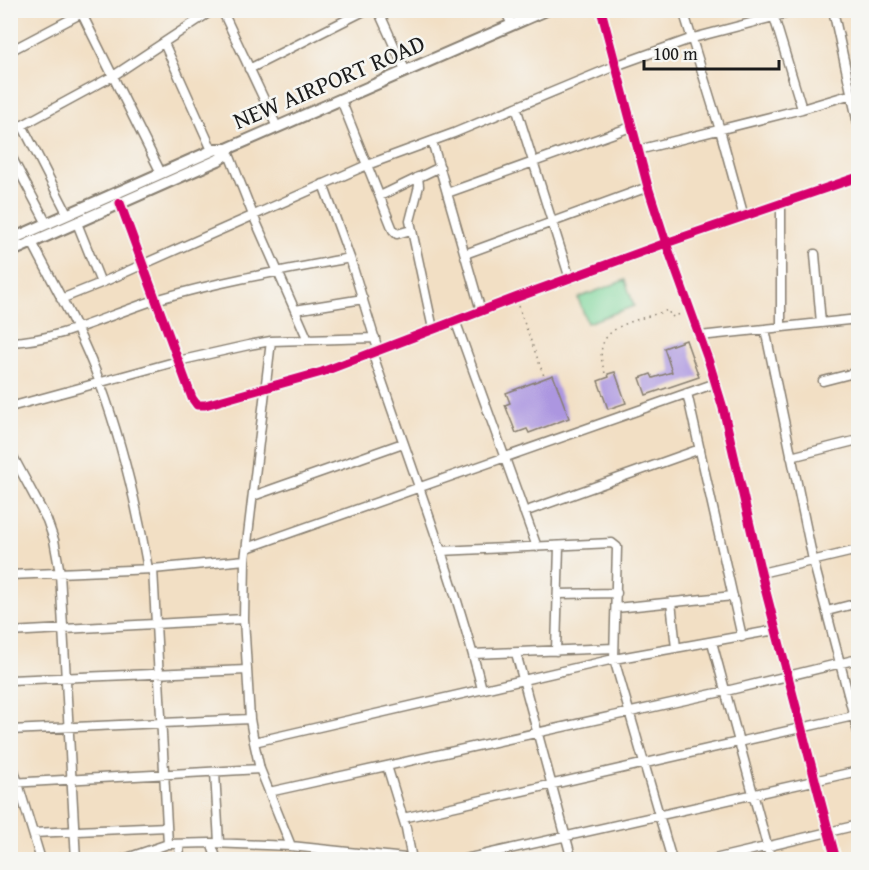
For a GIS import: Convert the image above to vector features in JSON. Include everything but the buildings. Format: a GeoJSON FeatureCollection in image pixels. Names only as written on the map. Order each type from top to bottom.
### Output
{"type":"FeatureCollection","features":[{"type":"Feature","properties":{"kind":"street"},"geometry":{"type":"LineString","coordinates":[[10,132],[113,76],[213,10]]}},
{"type":"Feature","properties":{"kind":"street"},"geometry":{"type":"LineString","coordinates":[[222,10],[277,128]]}},
{"type":"Feature","properties":{"kind":"street"},"geometry":{"type":"LineString","coordinates":[[249,69],[366,10]]}},
{"type":"Feature","properties":{"kind":"street"},"geometry":{"type":"LineString","coordinates":[[378,10],[406,72]]}},
{"type":"Feature","properties":{"kind":"street"},"geometry":{"type":"LineString","coordinates":[[505,10],[512,25]]}},
{"type":"Feature","properties":{"kind":"street","name":"NEW AIRPORT ROAD"},"geometry":{"type":"LineString","coordinates":[[10,252],[161,173],[212,150],[227,149],[277,128],[546,10]]}},
{"type":"Feature","properties":{"kind":"street"},"geometry":{"type":"LineString","coordinates":[[601,10],[648,187],[716,383],[775,630],[836,860]]}},
{"type":"Feature","properties":{"kind":"street"},"geometry":{"type":"LineString","coordinates":[[683,10],[744,217]]}},
{"type":"Feature","properties":{"kind":"street"},"geometry":{"type":"LineString","coordinates":[[61,299],[101,284],[367,165],[516,108],[615,66],[693,38],[800,10]]}},
{"type":"Feature","properties":{"kind":"street"},"geometry":{"type":"LineString","coordinates":[[833,10],[858,124]]}},
{"type":"Feature","properties":{"kind":"street"},"geometry":{"type":"LineString","coordinates":[[10,51],[83,11],[161,173]]}},
{"type":"Feature","properties":{"kind":"street"},"geometry":{"type":"LineString","coordinates":[[774,17],[802,109]]}},
{"type":"Feature","properties":{"kind":"street"},"geometry":{"type":"LineString","coordinates":[[164,43],[212,150]]}},
{"type":"Feature","properties":{"kind":"street"},"geometry":{"type":"LineString","coordinates":[[638,150],[802,109],[852,94]]}},
{"type":"Feature","properties":{"kind":"street"},"geometry":{"type":"LineString","coordinates":[[341,100],[395,233],[411,230]]}},
{"type":"Feature","properties":{"kind":"street"},"geometry":{"type":"LineString","coordinates":[[516,108],[570,279]]}},
{"type":"Feature","properties":{"kind":"street"},"geometry":{"type":"LineString","coordinates":[[22,125],[73,219],[101,284]]}},
{"type":"Feature","properties":{"kind":"street"},"geometry":{"type":"LineString","coordinates":[[447,193],[631,127]]}},
{"type":"Feature","properties":{"kind":"street"},"geometry":{"type":"LineString","coordinates":[[432,141],[481,310]]}},
{"type":"Feature","properties":{"kind":"street"},"geometry":{"type":"LineString","coordinates":[[227,149],[253,215],[308,340]]}},
{"type":"Feature","properties":{"kind":"street","name":"NEW AIRPORT ROAD"},"geometry":{"type":"LineString","coordinates":[[10,240],[47,224],[73,219],[120,203],[218,160],[224,156],[227,149]]}},
{"type":"Feature","properties":{"kind":"street"},"geometry":{"type":"LineString","coordinates":[[10,154],[47,224]]}},
{"type":"Feature","properties":{"kind":"street"},"geometry":{"type":"LineString","coordinates":[[380,196],[440,166]]}},
{"type":"Feature","properties":{"kind":"street"},"geometry":{"type":"LineString","coordinates":[[10,178],[20,173]]}},
{"type":"Feature","properties":{"kind":"street"},"geometry":{"type":"LineString","coordinates":[[418,177],[419,186],[410,215],[411,230],[433,328]]}},
{"type":"Feature","properties":{"kind":"street"},"geometry":{"type":"LineString","coordinates":[[120,203],[192,398],[197,405],[205,405],[265,390],[322,372],[481,310],[858,177]]}},
{"type":"Feature","properties":{"kind":"street"},"geometry":{"type":"LineString","coordinates":[[323,184],[363,299],[375,338],[375,351],[403,443],[440,551],[482,689]]}},
{"type":"Feature","properties":{"kind":"street"},"geometry":{"type":"LineString","coordinates":[[465,254],[648,187]]}},
{"type":"Feature","properties":{"kind":"street"},"geometry":{"type":"LineString","coordinates":[[781,204],[781,327]]}},
{"type":"Feature","properties":{"kind":"street"},"geometry":{"type":"LineString","coordinates":[[32,242],[100,381],[128,470],[151,569],[168,844]]}},
{"type":"Feature","properties":{"kind":"street"},"geometry":{"type":"LineString","coordinates":[[815,254],[821,323]]}},
{"type":"Feature","properties":{"kind":"street"},"geometry":{"type":"LineString","coordinates":[[10,342],[37,340],[156,300],[350,258]]}},
{"type":"Feature","properties":{"kind":"street"},"geometry":{"type":"LineString","coordinates":[[295,310],[363,299]]}},
{"type":"Feature","properties":{"kind":"street"},"geometry":{"type":"LineString","coordinates":[[700,336],[858,319]]}},
{"type":"Feature","properties":{"kind":"street"},"geometry":{"type":"LineString","coordinates":[[455,320],[537,547]]}},
{"type":"Feature","properties":{"kind":"street"},"geometry":{"type":"LineString","coordinates":[[765,329],[813,560],[856,716],[858,732]]}},
{"type":"Feature","properties":{"kind":"street"},"geometry":{"type":"LineString","coordinates":[[10,407],[178,361],[271,341],[375,338]]}},
{"type":"Feature","properties":{"kind":"street"},"geometry":{"type":"LineString","coordinates":[[271,341],[245,560],[244,619],[250,719],[260,769],[291,846]]}},
{"type":"Feature","properties":{"kind":"street"},"geometry":{"type":"LineString","coordinates":[[823,381],[858,372]]}},
{"type":"Feature","properties":{"kind":"street"},"geometry":{"type":"LineString","coordinates":[[247,548],[716,383]]}},
{"type":"Feature","properties":{"kind":"street"},"geometry":{"type":"LineString","coordinates":[[687,393],[742,637]]}},
{"type":"Feature","properties":{"kind":"street"},"geometry":{"type":"LineString","coordinates":[[791,457],[858,440]]}},
{"type":"Feature","properties":{"kind":"street"},"geometry":{"type":"LineString","coordinates":[[253,496],[403,443]]}},
{"type":"Feature","properties":{"kind":"street"},"geometry":{"type":"LineString","coordinates":[[524,512],[700,449]]}},
{"type":"Feature","properties":{"kind":"street"},"geometry":{"type":"LineString","coordinates":[[10,451],[47,520],[54,540],[60,573],[76,860]]}},
{"type":"Feature","properties":{"kind":"street"},"geometry":{"type":"LineString","coordinates":[[10,471],[19,467]]}},
{"type":"Feature","properties":{"kind":"street"},"geometry":{"type":"LineString","coordinates":[[440,551],[615,544],[617,594],[614,659],[672,860]]}},
{"type":"Feature","properties":{"kind":"street"},"geometry":{"type":"LineString","coordinates":[[556,651],[559,546]]}},
{"type":"Feature","properties":{"kind":"street"},"geometry":{"type":"LineString","coordinates":[[761,573],[858,549]]}},
{"type":"Feature","properties":{"kind":"street"},"geometry":{"type":"LineString","coordinates":[[10,575],[151,569],[245,560]]}},
{"type":"Feature","properties":{"kind":"street"},"geometry":{"type":"LineString","coordinates":[[558,594],[617,594]]}},
{"type":"Feature","properties":{"kind":"street"},"geometry":{"type":"LineString","coordinates":[[616,608],[733,596]]}},
{"type":"Feature","properties":{"kind":"street"},"geometry":{"type":"LineString","coordinates":[[671,602],[676,648]]}},
{"type":"Feature","properties":{"kind":"street"},"geometry":{"type":"LineString","coordinates":[[827,611],[858,603]]}},
{"type":"Feature","properties":{"kind":"street"},"geometry":{"type":"LineString","coordinates":[[10,632],[244,619]]}},
{"type":"Feature","properties":{"kind":"street"},"geometry":{"type":"LineString","coordinates":[[255,742],[614,659],[775,630]]}},
{"type":"Feature","properties":{"kind":"street"},"geometry":{"type":"LineString","coordinates":[[712,642],[771,860]]}},
{"type":"Feature","properties":{"kind":"street"},"geometry":{"type":"LineString","coordinates":[[473,654],[614,648]]}},
{"type":"Feature","properties":{"kind":"street"},"geometry":{"type":"LineString","coordinates":[[516,653],[572,860]]}},
{"type":"Feature","properties":{"kind":"street"},"geometry":{"type":"LineString","coordinates":[[269,792],[726,691],[858,659]]}},
{"type":"Feature","properties":{"kind":"street"},"geometry":{"type":"LineString","coordinates":[[10,680],[247,670]]}},
{"type":"Feature","properties":{"kind":"street"},"geometry":{"type":"LineString","coordinates":[[403,818],[856,716]]}},
{"type":"Feature","properties":{"kind":"street"},"geometry":{"type":"LineString","coordinates":[[10,730],[250,719]]}},
{"type":"Feature","properties":{"kind":"street"},"geometry":{"type":"LineString","coordinates":[[10,757],[14,782],[41,860]]}},
{"type":"Feature","properties":{"kind":"street"},"geometry":{"type":"LineString","coordinates":[[387,766],[403,818],[412,858]]}},
{"type":"Feature","properties":{"kind":"street"},"geometry":{"type":"LineString","coordinates":[[14,782],[260,769]]}},
{"type":"Feature","properties":{"kind":"street"},"geometry":{"type":"LineString","coordinates":[[460,860],[858,771]]}},
{"type":"Feature","properties":{"kind":"street"},"geometry":{"type":"LineString","coordinates":[[215,772],[217,860]]}},
{"type":"Feature","properties":{"kind":"street"},"geometry":{"type":"LineString","coordinates":[[710,860],[858,825]]}},
{"type":"Feature","properties":{"kind":"street"},"geometry":{"type":"LineString","coordinates":[[33,833],[167,827]]}},
{"type":"Feature","properties":{"kind":"street"},"geometry":{"type":"LineString","coordinates":[[121,860],[168,844],[215,843],[291,846],[424,860]]}},
{"type":"Feature","properties":{"kind":"street"},"geometry":{"type":"LineString","coordinates":[[179,844],[180,860]]}},
{"type":"Feature","properties":{"kind":"path"},"geometry":{"type":"LineString","coordinates":[[515,298],[544,376]]}},
{"type":"Feature","properties":{"kind":"path"},"geometry":{"type":"LineString","coordinates":[[605,374],[600,354],[602,344],[610,330],[668,310],[671,317],[690,310]]}},
{"type":"Feature","properties":{"kind":"green space"},"geometry":{"type":"Polygon","coordinates":[[[625,280],[634,306],[587,323],[578,298],[625,280]]]}},
{"type":"Feature","properties":{"kind":"cycle path"},"geometry":{"type":"LineString","coordinates":[[601,10],[648,187],[723,408],[761,573],[836,860]]}},
{"type":"Feature","properties":{"kind":"cycle path"},"geometry":{"type":"LineString","coordinates":[[120,203],[192,398],[197,405],[205,405],[322,372],[666,243],[858,177]]}}]}
